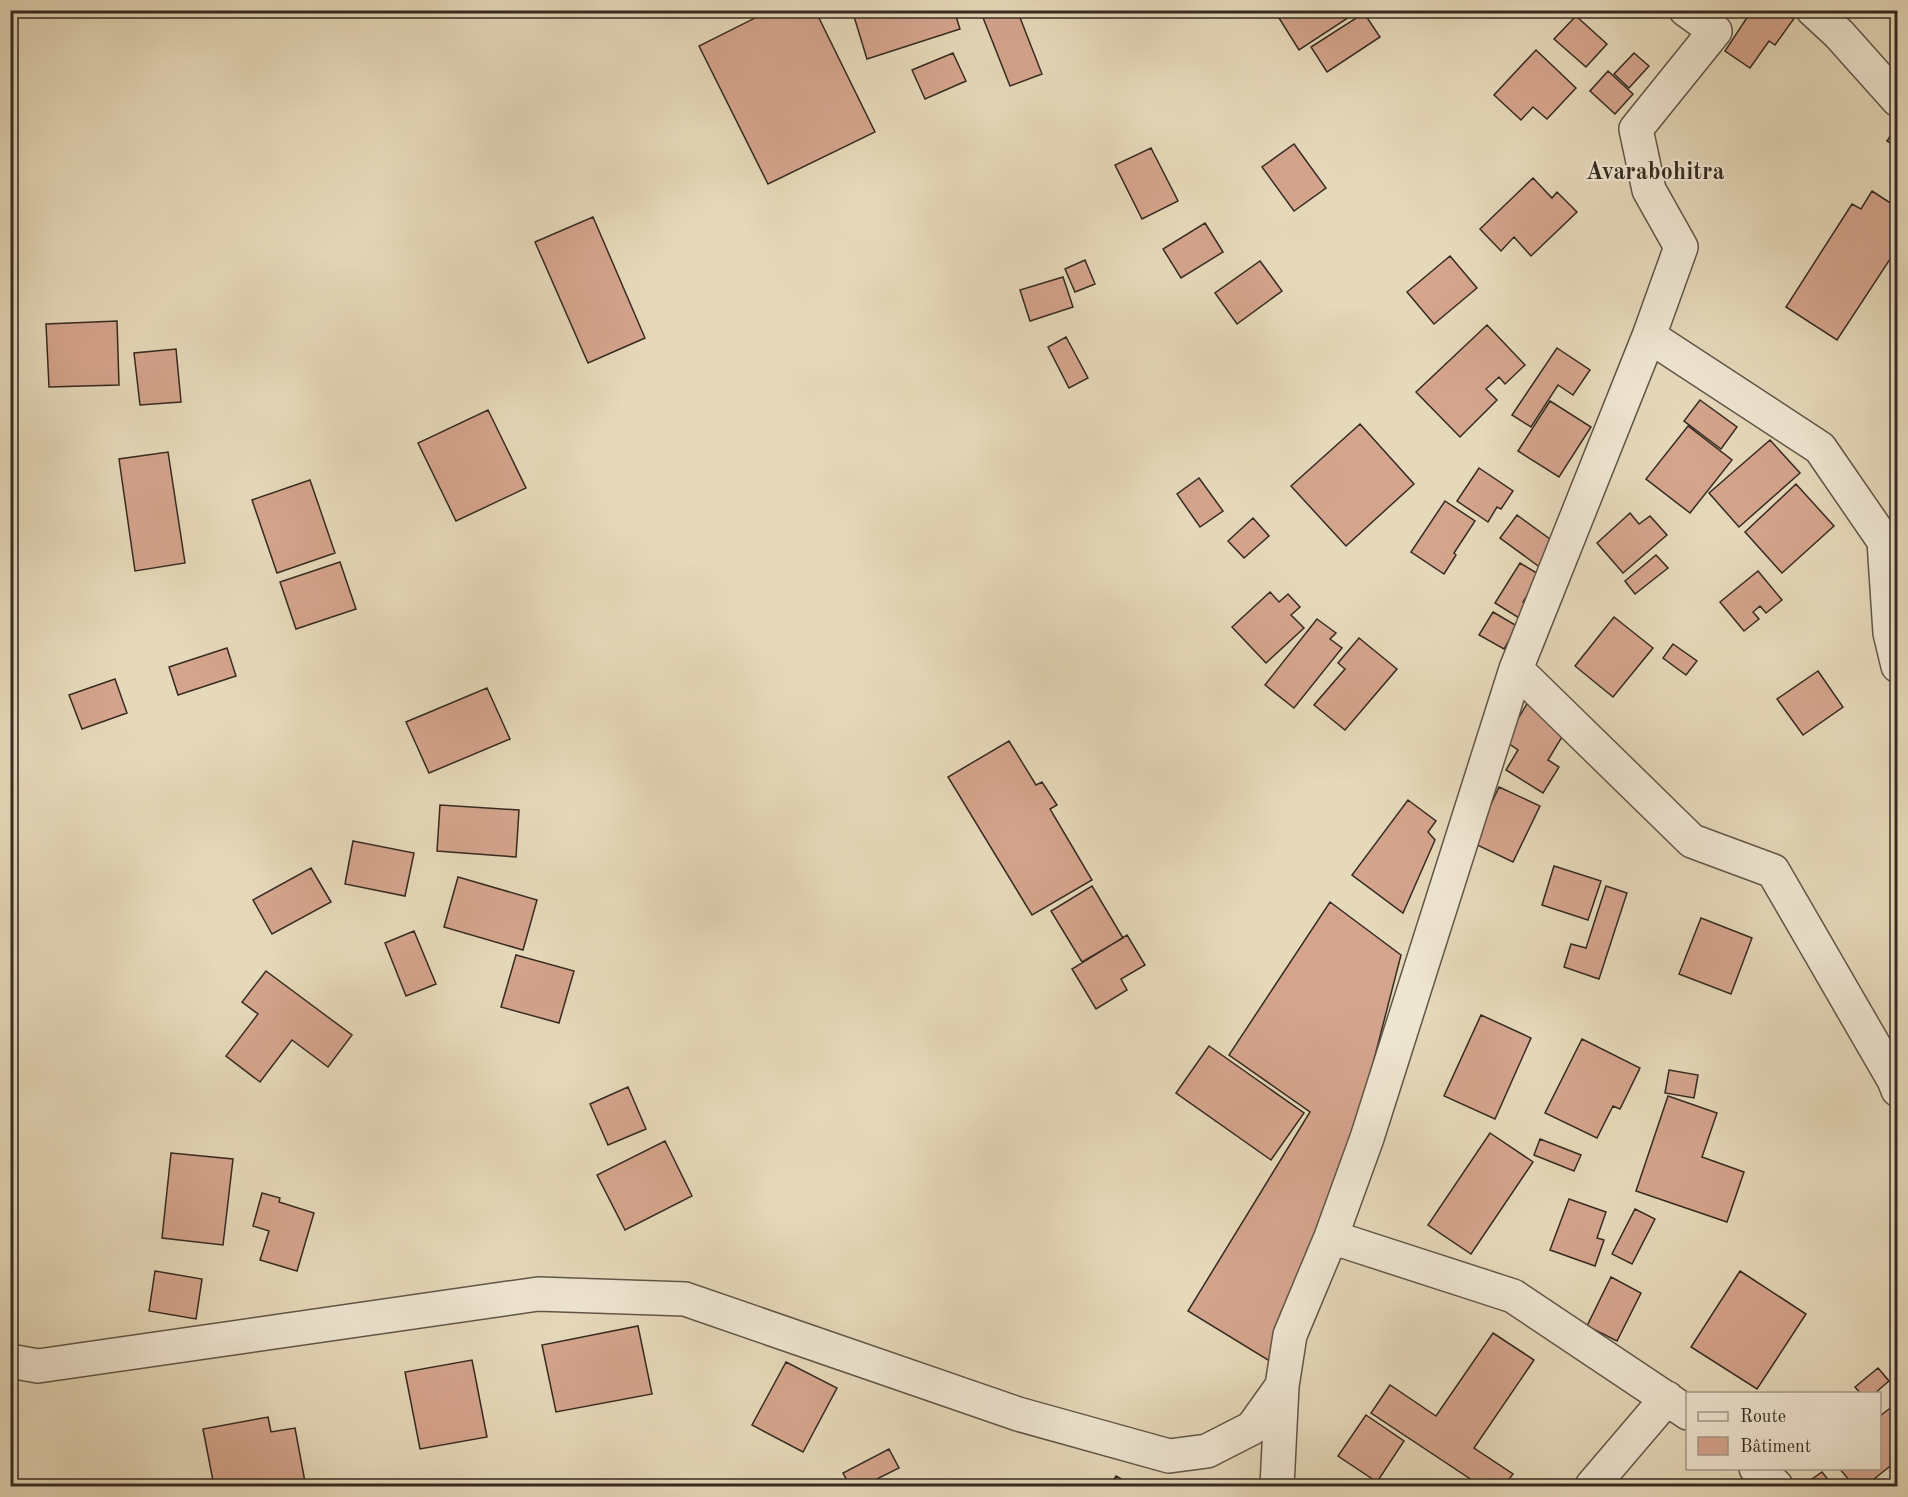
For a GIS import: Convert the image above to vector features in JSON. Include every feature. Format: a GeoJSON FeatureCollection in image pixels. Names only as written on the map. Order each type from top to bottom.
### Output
{"type":"FeatureCollection","features":[{"type":"Feature","properties":{"kind":"street"},"geometry":{"type":"LineString","coordinates":[[1277,1486],[1282,1386],[1290,1335],[1331,1238],[1367,1138],[1516,669],[1649,336],[1680,247],[1649,190],[1636,129],[1721,21],[1686,10]]}},
{"type":"Feature","properties":{"kind":"street"},"geometry":{"type":"LineString","coordinates":[[1813,10],[1839,34],[1898,100]]}},
{"type":"Feature","properties":{"kind":"street"},"geometry":{"type":"LineString","coordinates":[[1649,336],[1820,448],[1884,541],[1890,633],[1898,666]]}},
{"type":"Feature","properties":{"kind":"street"},"geometry":{"type":"LineString","coordinates":[[1516,669],[1692,841],[1773,871],[1896,1083]]}},
{"type":"Feature","properties":{"kind":"street"},"geometry":{"type":"LineString","coordinates":[[1331,1238],[1513,1296],[1677,1406],[1592,1486]]}},
{"type":"Feature","properties":{"kind":"street"},"geometry":{"type":"LineString","coordinates":[[10,1361],[38,1366],[538,1294],[685,1299],[1018,1414],[1169,1456],[1207,1451],[1252,1428],[1282,1386]]}},
{"type":"Feature","properties":{"kind":"street"},"geometry":{"type":"LineString","coordinates":[[1758,1470],[1776,1486]]}},
{"type":"Feature","properties":{"kind":"building"},"geometry":{"type":"Polygon","coordinates":[[[771,10],[815,10],[875,132],[768,184],[699,46],[771,10]]]}},
{"type":"Feature","properties":{"kind":"building"},"geometry":{"type":"Polygon","coordinates":[[[852,10],[954,10],[960,29],[867,59],[852,10]]]}},
{"type":"Feature","properties":{"kind":"building"},"geometry":{"type":"Polygon","coordinates":[[[980,10],[1017,10],[1042,74],[1010,86],[980,10]]]}},
{"type":"Feature","properties":{"kind":"building"},"geometry":{"type":"Polygon","coordinates":[[[1274,10],[1360,10],[1299,50],[1274,10]]]}},
{"type":"Feature","properties":{"kind":"building"},"geometry":{"type":"Polygon","coordinates":[[[1752,10],[1794,10],[1798,13],[1775,45],[1769,41],[1750,68],[1725,51],[1752,10]]]}},
{"type":"Feature","properties":{"kind":"building"},"geometry":{"type":"Polygon","coordinates":[[[1364,13],[1380,37],[1327,72],[1311,47],[1364,13]]]}},
{"type":"Feature","properties":{"kind":"building"},"geometry":{"type":"Polygon","coordinates":[[[1576,16],[1607,44],[1586,67],[1554,39],[1576,16]]]}},
{"type":"Feature","properties":{"kind":"building"},"geometry":{"type":"Polygon","coordinates":[[[1536,50],[1576,88],[1547,119],[1533,107],[1521,120],[1494,95],[1536,50]]]}},
{"type":"Feature","properties":{"kind":"building"},"geometry":{"type":"Polygon","coordinates":[[[953,53],[966,81],[925,99],[912,70],[953,53]]]}},
{"type":"Feature","properties":{"kind":"building"},"geometry":{"type":"Polygon","coordinates":[[[1634,53],[1649,66],[1629,88],[1614,74],[1634,53]]]}},
{"type":"Feature","properties":{"kind":"building"},"geometry":{"type":"Polygon","coordinates":[[[1608,71],[1633,94],[1615,114],[1590,91],[1608,71]]]}},
{"type":"Feature","properties":{"kind":"building"},"geometry":{"type":"Polygon","coordinates":[[[1898,124],[1898,147],[1887,141],[1898,124]]]}},
{"type":"Feature","properties":{"kind":"building"},"geometry":{"type":"Polygon","coordinates":[[[1294,144],[1326,188],[1294,211],[1262,167],[1294,144]]]}},
{"type":"Feature","properties":{"kind":"building"},"geometry":{"type":"Polygon","coordinates":[[[1151,148],[1178,201],[1142,219],[1115,165],[1151,148]]]}},
{"type":"Feature","properties":{"kind":"building"},"geometry":{"type":"Polygon","coordinates":[[[1533,178],[1552,198],[1557,192],[1577,212],[1531,256],[1514,237],[1501,251],[1480,229],[1533,178]]]}},
{"type":"Feature","properties":{"kind":"building"},"geometry":{"type":"Polygon","coordinates":[[[1872,191],[1898,208],[1898,247],[1837,340],[1786,307],[1852,204],[1861,209],[1872,191]]]}},
{"type":"Feature","properties":{"kind":"building"},"geometry":{"type":"Polygon","coordinates":[[[593,217],[645,338],[588,363],[535,242],[593,217]]]}},
{"type":"Feature","properties":{"kind":"building"},"geometry":{"type":"Polygon","coordinates":[[[1205,223],[1223,252],[1181,278],[1163,249],[1205,223]]]}},
{"type":"Feature","properties":{"kind":"building"},"geometry":{"type":"Polygon","coordinates":[[[1450,256],[1477,288],[1434,324],[1407,292],[1450,256]]]}},
{"type":"Feature","properties":{"kind":"building"},"geometry":{"type":"Polygon","coordinates":[[[1085,260],[1095,284],[1075,292],[1065,269],[1085,260]]]}},
{"type":"Feature","properties":{"kind":"building"},"geometry":{"type":"Polygon","coordinates":[[[1260,261],[1282,291],[1237,324],[1215,293],[1260,261]]]}},
{"type":"Feature","properties":{"kind":"building"},"geometry":{"type":"Polygon","coordinates":[[[1063,277],[1073,307],[1030,321],[1020,290],[1063,277]]]}},
{"type":"Feature","properties":{"kind":"building"},"geometry":{"type":"Polygon","coordinates":[[[117,321],[119,385],[49,387],[46,324],[117,321]]]}},
{"type":"Feature","properties":{"kind":"building"},"geometry":{"type":"Polygon","coordinates":[[[1487,325],[1525,365],[1505,384],[1499,377],[1486,389],[1497,400],[1460,437],[1416,392],[1487,325]]]}},
{"type":"Feature","properties":{"kind":"building"},"geometry":{"type":"Polygon","coordinates":[[[1066,337],[1088,378],[1069,388],[1048,347],[1066,337]]]}},
{"type":"Feature","properties":{"kind":"building"},"geometry":{"type":"Polygon","coordinates":[[[1557,348],[1590,370],[1573,395],[1558,385],[1531,427],[1512,415],[1557,348]]]}},
{"type":"Feature","properties":{"kind":"building"},"geometry":{"type":"Polygon","coordinates":[[[176,349],[181,402],[140,405],[134,353],[176,349]]]}},
{"type":"Feature","properties":{"kind":"building"},"geometry":{"type":"Polygon","coordinates":[[[1700,400],[1737,427],[1721,449],[1684,421],[1700,400]]]}},
{"type":"Feature","properties":{"kind":"building"},"geometry":{"type":"Polygon","coordinates":[[[1550,401],[1591,427],[1559,477],[1518,451],[1550,401]]]}},
{"type":"Feature","properties":{"kind":"building"},"geometry":{"type":"Polygon","coordinates":[[[488,410],[526,488],[456,521],[418,443],[488,410]]]}},
{"type":"Feature","properties":{"kind":"building"},"geometry":{"type":"Polygon","coordinates":[[[1360,424],[1414,484],[1346,546],[1291,486],[1360,424]]]}},
{"type":"Feature","properties":{"kind":"building"},"geometry":{"type":"Polygon","coordinates":[[[1688,426],[1732,460],[1690,513],[1646,479],[1688,426]]]}},
{"type":"Feature","properties":{"kind":"building"},"geometry":{"type":"Polygon","coordinates":[[[1770,440],[1800,473],[1739,527],[1709,493],[1770,440]]]}},
{"type":"Feature","properties":{"kind":"building"},"geometry":{"type":"Polygon","coordinates":[[[168,452],[185,563],[135,571],[119,459],[168,452]]]}},
{"type":"Feature","properties":{"kind":"building"},"geometry":{"type":"Polygon","coordinates":[[[1479,468],[1513,491],[1501,509],[1497,507],[1488,522],[1457,501],[1479,468]]]}},
{"type":"Feature","properties":{"kind":"building"},"geometry":{"type":"Polygon","coordinates":[[[1199,478],[1223,511],[1200,527],[1177,494],[1199,478]]]}},
{"type":"Feature","properties":{"kind":"building"},"geometry":{"type":"Polygon","coordinates":[[[310,480],[335,553],[277,573],[252,500],[310,480]]]}},
{"type":"Feature","properties":{"kind":"building"},"geometry":{"type":"Polygon","coordinates":[[[1796,484],[1834,526],[1782,573],[1745,532],[1796,484]]]}},
{"type":"Feature","properties":{"kind":"building"},"geometry":{"type":"Polygon","coordinates":[[[1445,501],[1475,521],[1454,553],[1456,555],[1444,574],[1411,552],[1445,501]]]}},
{"type":"Feature","properties":{"kind":"building"},"geometry":{"type":"Polygon","coordinates":[[[1630,513],[1639,524],[1650,516],[1667,535],[1623,573],[1597,543],[1630,513]]]}},
{"type":"Feature","properties":{"kind":"building"},"geometry":{"type":"Polygon","coordinates":[[[1517,515],[1558,545],[1541,568],[1500,538],[1517,515]]]}},
{"type":"Feature","properties":{"kind":"building"},"geometry":{"type":"Polygon","coordinates":[[[1253,518],[1269,536],[1244,558],[1228,541],[1253,518]]]}},
{"type":"Feature","properties":{"kind":"building"},"geometry":{"type":"Polygon","coordinates":[[[1656,555],[1668,568],[1635,594],[1625,581],[1656,555]]]}},
{"type":"Feature","properties":{"kind":"building"},"geometry":{"type":"Polygon","coordinates":[[[340,562],[356,609],[296,629],[280,582],[340,562]]]}},
{"type":"Feature","properties":{"kind":"building"},"geometry":{"type":"Polygon","coordinates":[[[1520,563],[1540,575],[1523,602],[1527,605],[1519,618],[1495,603],[1520,563]]]}},
{"type":"Feature","properties":{"kind":"building"},"geometry":{"type":"Polygon","coordinates":[[[1758,571],[1782,600],[1766,613],[1760,606],[1753,612],[1759,619],[1744,631],[1720,602],[1758,571]]]}},
{"type":"Feature","properties":{"kind":"building"},"geometry":{"type":"Polygon","coordinates":[[[1270,592],[1279,602],[1288,594],[1300,607],[1291,615],[1304,628],[1266,663],[1232,627],[1270,592]]]}},
{"type":"Feature","properties":{"kind":"building"},"geometry":{"type":"Polygon","coordinates":[[[1493,612],[1517,626],[1504,649],[1479,635],[1493,612]]]}},
{"type":"Feature","properties":{"kind":"building"},"geometry":{"type":"Polygon","coordinates":[[[1614,617],[1653,648],[1613,697],[1575,666],[1614,617]]]}},
{"type":"Feature","properties":{"kind":"building"},"geometry":{"type":"Polygon","coordinates":[[[1317,619],[1336,633],[1330,639],[1342,648],[1294,708],[1265,685],[1317,619]]]}},
{"type":"Feature","properties":{"kind":"building"},"geometry":{"type":"Polygon","coordinates":[[[1359,638],[1397,669],[1345,730],[1314,705],[1345,669],[1338,663],[1359,638]]]}},
{"type":"Feature","properties":{"kind":"building"},"geometry":{"type":"Polygon","coordinates":[[[1673,644],[1697,661],[1686,675],[1663,658],[1673,644]]]}},
{"type":"Feature","properties":{"kind":"building"},"geometry":{"type":"Polygon","coordinates":[[[227,648],[236,676],[178,695],[169,667],[227,648]]]}},
{"type":"Feature","properties":{"kind":"building"},"geometry":{"type":"Polygon","coordinates":[[[1818,671],[1843,707],[1803,735],[1777,699],[1818,671]]]}},
{"type":"Feature","properties":{"kind":"building"},"geometry":{"type":"Polygon","coordinates":[[[115,679],[127,713],[82,729],[69,695],[115,679]]]}},
{"type":"Feature","properties":{"kind":"building"},"geometry":{"type":"Polygon","coordinates":[[[487,688],[510,739],[429,773],[406,722],[487,688]]]}},
{"type":"Feature","properties":{"kind":"building"},"geometry":{"type":"Polygon","coordinates":[[[1528,702],[1568,727],[1548,760],[1559,767],[1543,793],[1506,770],[1518,750],[1505,741],[1528,702]]]}},
{"type":"Feature","properties":{"kind":"building"},"geometry":{"type":"Polygon","coordinates":[[[1009,741],[1036,785],[1042,782],[1057,805],[1050,809],[1092,880],[1032,915],[948,777],[1009,741]]]}},
{"type":"Feature","properties":{"kind":"building"},"geometry":{"type":"Polygon","coordinates":[[[1499,787],[1540,806],[1513,862],[1473,843],[1499,787]]]}},
{"type":"Feature","properties":{"kind":"building"},"geometry":{"type":"Polygon","coordinates":[[[1408,800],[1436,821],[1428,832],[1435,840],[1403,913],[1352,875],[1408,800]]]}},
{"type":"Feature","properties":{"kind":"building"},"geometry":{"type":"Polygon","coordinates":[[[440,805],[519,810],[516,857],[437,851],[440,805]]]}},
{"type":"Feature","properties":{"kind":"building"},"geometry":{"type":"Polygon","coordinates":[[[353,841],[414,853],[405,896],[345,884],[353,841]]]}},
{"type":"Feature","properties":{"kind":"building"},"geometry":{"type":"Polygon","coordinates":[[[1554,866],[1601,881],[1588,920],[1542,905],[1554,866]]]}},
{"type":"Feature","properties":{"kind":"building"},"geometry":{"type":"Polygon","coordinates":[[[311,868],[331,902],[272,934],[253,900],[311,868]]]}},
{"type":"Feature","properties":{"kind":"building"},"geometry":{"type":"Polygon","coordinates":[[[458,877],[537,900],[523,950],[444,927],[458,877]]]}},
{"type":"Feature","properties":{"kind":"building"},"geometry":{"type":"Polygon","coordinates":[[[1092,886],[1123,938],[1082,962],[1051,911],[1092,886]]]}},
{"type":"Feature","properties":{"kind":"building"},"geometry":{"type":"Polygon","coordinates":[[[1606,886],[1627,893],[1599,979],[1564,967],[1571,944],[1586,948],[1606,886]]]}},
{"type":"Feature","properties":{"kind":"building"},"geometry":{"type":"Polygon","coordinates":[[[1330,902],[1401,955],[1354,1137],[1285,1334],[1268,1360],[1188,1311],[1310,1112],[1229,1055],[1330,902]]]}},
{"type":"Feature","properties":{"kind":"building"},"geometry":{"type":"Polygon","coordinates":[[[1701,918],[1752,938],[1731,994],[1679,974],[1701,918]]]}},
{"type":"Feature","properties":{"kind":"building"},"geometry":{"type":"Polygon","coordinates":[[[414,931],[436,984],[406,996],[385,943],[414,931]]]}},
{"type":"Feature","properties":{"kind":"building"},"geometry":{"type":"Polygon","coordinates":[[[1127,935],[1145,965],[1121,979],[1127,990],[1096,1009],[1072,969],[1127,935]]]}},
{"type":"Feature","properties":{"kind":"building"},"geometry":{"type":"Polygon","coordinates":[[[516,955],[574,971],[559,1023],[501,1007],[516,955]]]}},
{"type":"Feature","properties":{"kind":"building"},"geometry":{"type":"Polygon","coordinates":[[[266,971],[352,1035],[328,1067],[292,1040],[260,1082],[226,1056],[258,1014],[242,1002],[266,971]]]}},
{"type":"Feature","properties":{"kind":"building"},"geometry":{"type":"Polygon","coordinates":[[[1481,1015],[1531,1038],[1495,1119],[1444,1096],[1481,1015]]]}},
{"type":"Feature","properties":{"kind":"building"},"geometry":{"type":"Polygon","coordinates":[[[1582,1039],[1640,1068],[1620,1109],[1613,1106],[1597,1138],[1545,1113],[1582,1039]]]}},
{"type":"Feature","properties":{"kind":"building"},"geometry":{"type":"Polygon","coordinates":[[[1209,1046],[1304,1113],[1271,1160],[1176,1093],[1209,1046]]]}},
{"type":"Feature","properties":{"kind":"building"},"geometry":{"type":"Polygon","coordinates":[[[1669,1070],[1698,1075],[1694,1098],[1665,1093],[1669,1070]]]}},
{"type":"Feature","properties":{"kind":"building"},"geometry":{"type":"Polygon","coordinates":[[[628,1087],[646,1129],[608,1145],[590,1104],[628,1087]]]}},
{"type":"Feature","properties":{"kind":"building"},"geometry":{"type":"Polygon","coordinates":[[[1668,1096],[1717,1113],[1702,1157],[1744,1172],[1727,1222],[1636,1191],[1668,1096]]]}},
{"type":"Feature","properties":{"kind":"building"},"geometry":{"type":"Polygon","coordinates":[[[1490,1133],[1533,1162],[1471,1254],[1428,1225],[1490,1133]]]}},
{"type":"Feature","properties":{"kind":"building"},"geometry":{"type":"Polygon","coordinates":[[[1540,1139],[1581,1155],[1574,1171],[1534,1155],[1540,1139]]]}},
{"type":"Feature","properties":{"kind":"building"},"geometry":{"type":"Polygon","coordinates":[[[665,1141],[692,1196],[625,1230],[597,1175],[665,1141]]]}},
{"type":"Feature","properties":{"kind":"building"},"geometry":{"type":"Polygon","coordinates":[[[171,1153],[233,1159],[223,1245],[162,1238],[171,1153]]]}},
{"type":"Feature","properties":{"kind":"building"},"geometry":{"type":"Polygon","coordinates":[[[262,1193],[280,1198],[279,1202],[314,1213],[297,1271],[260,1260],[269,1231],[253,1226],[262,1193]]]}},
{"type":"Feature","properties":{"kind":"building"},"geometry":{"type":"Polygon","coordinates":[[[1569,1199],[1606,1212],[1597,1238],[1604,1240],[1595,1266],[1550,1250],[1569,1199]]]}},
{"type":"Feature","properties":{"kind":"building"},"geometry":{"type":"Polygon","coordinates":[[[1635,1209],[1655,1219],[1632,1264],[1612,1254],[1635,1209]]]}},
{"type":"Feature","properties":{"kind":"building"},"geometry":{"type":"Polygon","coordinates":[[[155,1271],[202,1279],[196,1319],[149,1311],[155,1271]]]}},
{"type":"Feature","properties":{"kind":"building"},"geometry":{"type":"Polygon","coordinates":[[[1740,1271],[1806,1314],[1757,1389],[1691,1347],[1740,1271]]]}},
{"type":"Feature","properties":{"kind":"building"},"geometry":{"type":"Polygon","coordinates":[[[1611,1277],[1641,1293],[1617,1341],[1587,1326],[1611,1277]]]}},
{"type":"Feature","properties":{"kind":"building"},"geometry":{"type":"Polygon","coordinates":[[[638,1326],[652,1394],[556,1412],[542,1345],[638,1326]]]}},
{"type":"Feature","properties":{"kind":"building"},"geometry":{"type":"Polygon","coordinates":[[[1493,1333],[1534,1360],[1474,1448],[1513,1474],[1504,1486],[1481,1486],[1371,1413],[1390,1385],[1436,1416],[1493,1333]]]}},
{"type":"Feature","properties":{"kind":"building"},"geometry":{"type":"Polygon","coordinates":[[[472,1360],[487,1437],[420,1449],[405,1372],[472,1360]]]}},
{"type":"Feature","properties":{"kind":"building"},"geometry":{"type":"Polygon","coordinates":[[[786,1362],[837,1388],[803,1452],[752,1425],[786,1362]]]}},
{"type":"Feature","properties":{"kind":"building"},"geometry":{"type":"Polygon","coordinates":[[[1878,1368],[1889,1381],[1876,1392],[1859,1392],[1855,1387],[1878,1368]]]}},
{"type":"Feature","properties":{"kind":"building"},"geometry":{"type":"Polygon","coordinates":[[[1898,1402],[1898,1460],[1865,1486],[1854,1486],[1841,1470],[1881,1470],[1881,1415],[1898,1402]]]}},
{"type":"Feature","properties":{"kind":"building"},"geometry":{"type":"Polygon","coordinates":[[[1366,1415],[1404,1441],[1377,1482],[1338,1456],[1366,1415]]]}},
{"type":"Feature","properties":{"kind":"building"},"geometry":{"type":"Polygon","coordinates":[[[268,1417],[271,1432],[295,1428],[305,1482],[281,1486],[214,1486],[203,1429],[268,1417]]]}},
{"type":"Feature","properties":{"kind":"building"},"geometry":{"type":"Polygon","coordinates":[[[889,1449],[899,1468],[863,1486],[850,1486],[843,1473],[889,1449]]]}},
{"type":"Feature","properties":{"kind":"building"},"geometry":{"type":"Polygon","coordinates":[[[1822,1472],[1833,1486],[1802,1486],[1822,1472]]]}},
{"type":"Feature","properties":{"kind":"building"},"geometry":{"type":"Polygon","coordinates":[[[1116,1476],[1132,1485],[1132,1486],[1110,1486],[1116,1476]]]}},
{"type":"Feature","properties":{"kind":"district","name":"Avarabohitra"},"geometry":{"type":"Point","coordinates":[1655,171]}}]}
